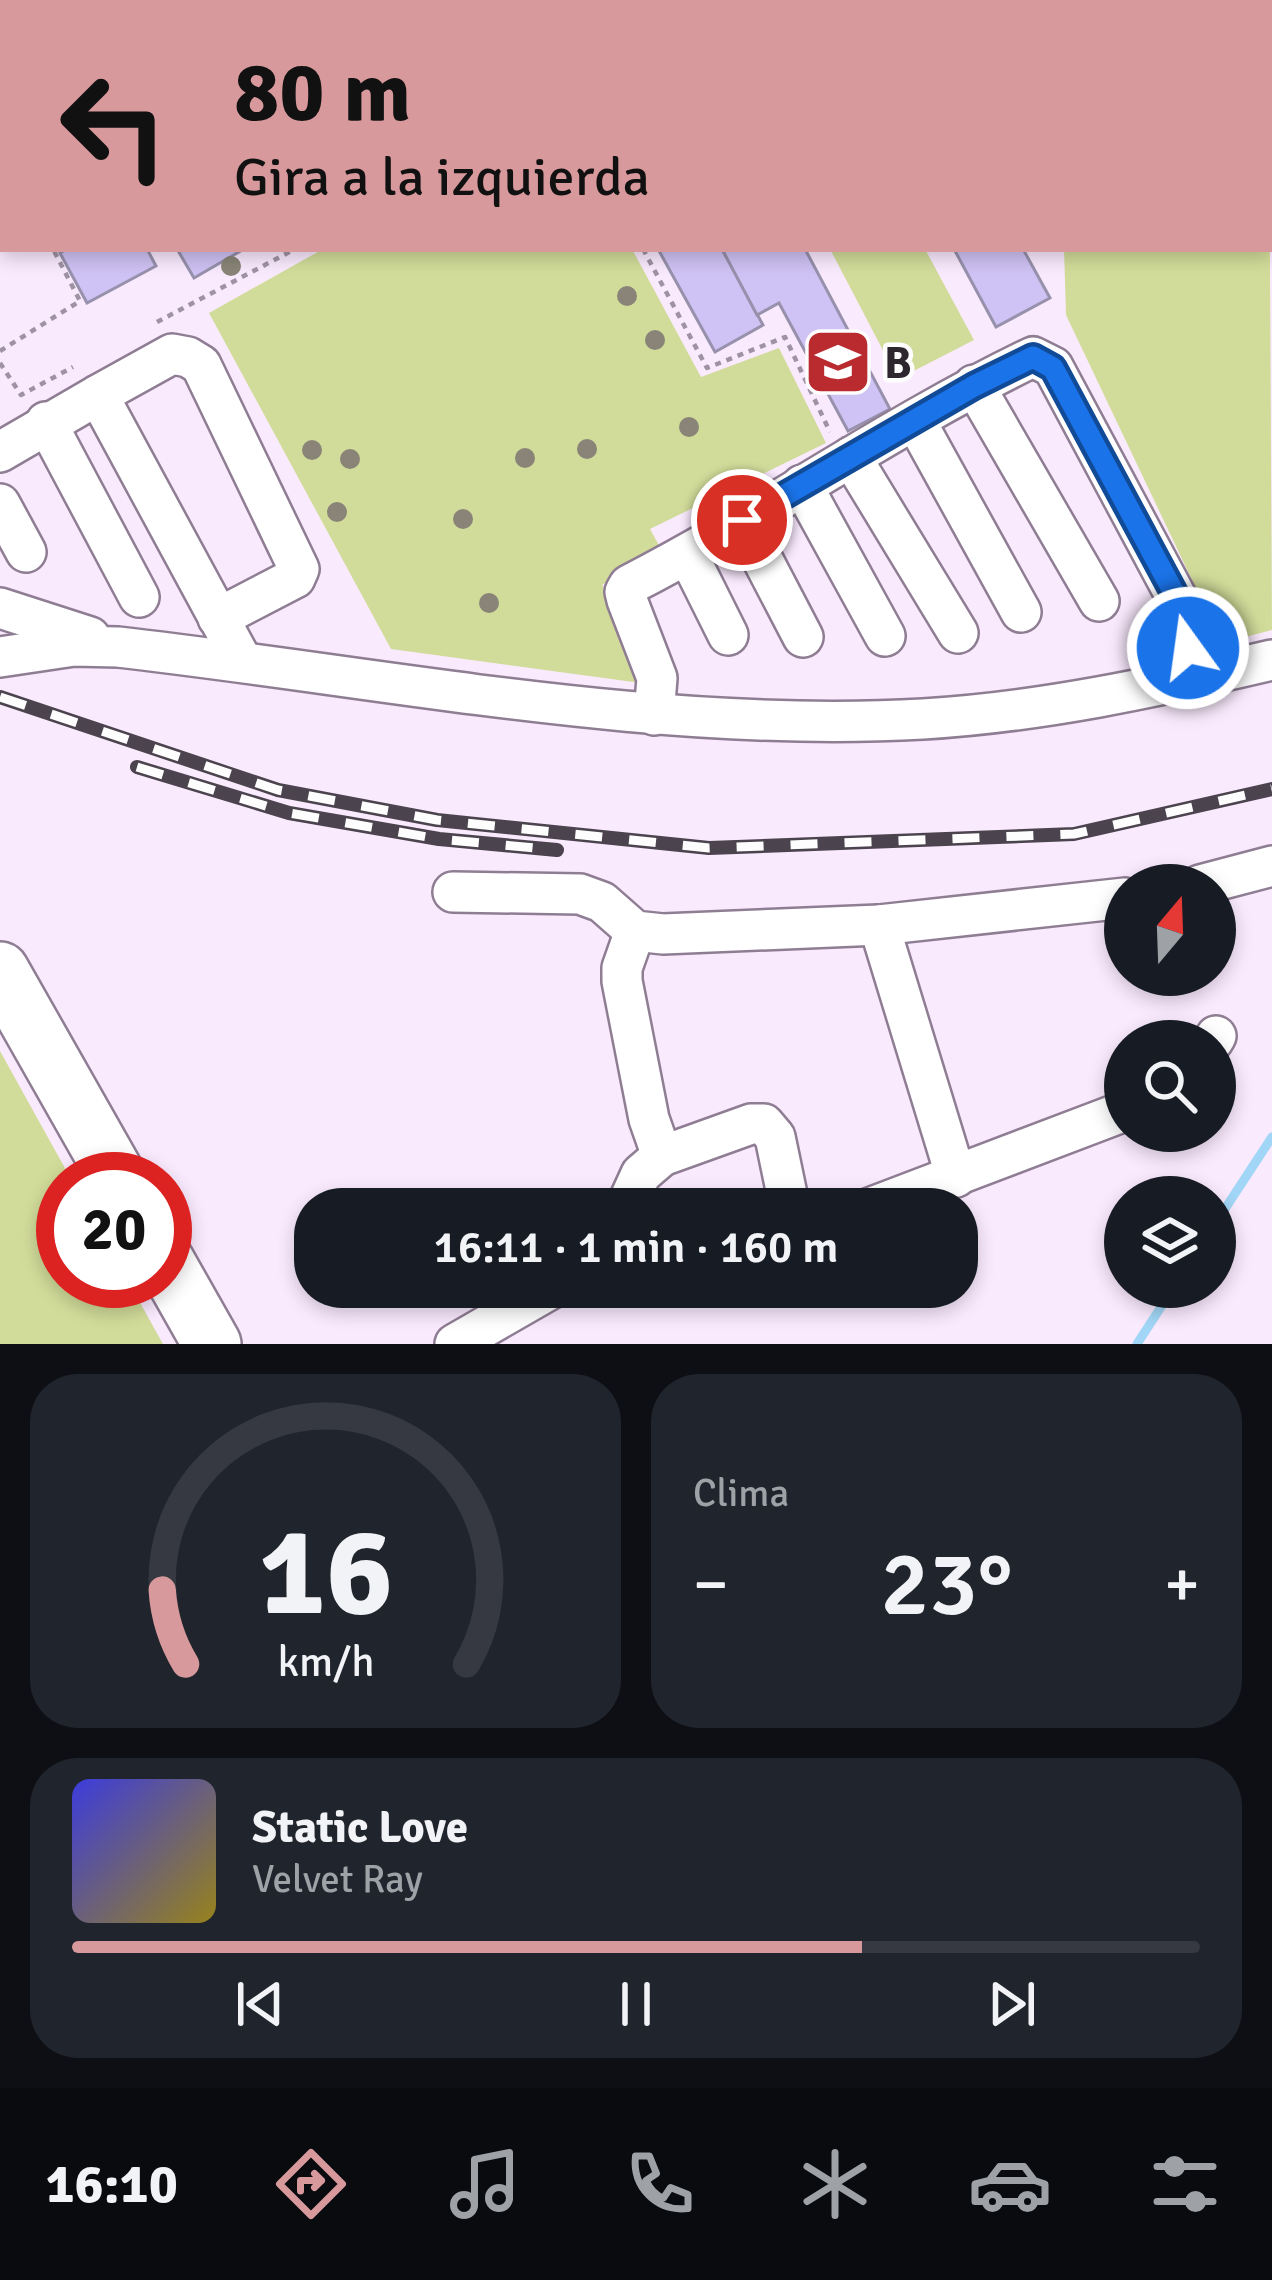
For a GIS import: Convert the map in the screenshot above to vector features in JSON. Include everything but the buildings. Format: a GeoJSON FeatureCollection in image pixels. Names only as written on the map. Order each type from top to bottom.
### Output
{"type":"FeatureCollection","features":[{"type":"Feature","properties":{"kind":"highway"},"geometry":{"type":"LineString","coordinates":[[0,971],[103,1152]]}},
{"type":"Feature","properties":{"kind":"highway"},"geometry":{"type":"LineString","coordinates":[[192,1308],[212,1344]]}},
{"type":"Feature","properties":{"kind":"street"},"geometry":{"type":"LineString","coordinates":[[0,452],[46,422],[91,378],[172,354],[188,356],[201,365],[299,569],[295,578],[218,618]]}},
{"type":"Feature","properties":{"kind":"street"},"geometry":{"type":"LineString","coordinates":[[654,715],[657,678],[625,592],[629,585],[802,485],[844,452],[1033,357],[1053,368],[1187,617],[1188,680]]}},
{"type":"Feature","properties":{"kind":"street"},"geometry":{"type":"LineString","coordinates":[[91,378],[242,661]]}},
{"type":"Feature","properties":{"kind":"street"},"geometry":{"type":"LineString","coordinates":[[974,386],[1099,601]]}},
{"type":"Feature","properties":{"kind":"street"},"geometry":{"type":"LineString","coordinates":[[915,420],[1021,613]]}},
{"type":"Feature","properties":{"kind":"street"},"geometry":{"type":"LineString","coordinates":[[46,422],[139,597]]}},
{"type":"Feature","properties":{"kind":"street"},"geometry":{"type":"LineString","coordinates":[[844,452],[958,633]]}},
{"type":"Feature","properties":{"kind":"street"},"geometry":{"type":"LineString","coordinates":[[802,485],[884,636]]}},
{"type":"Feature","properties":{"kind":"street"},"geometry":{"type":"LineString","coordinates":[[0,504],[26,552]]}},
{"type":"Feature","properties":{"kind":"street"},"geometry":{"type":"LineString","coordinates":[[742,520],[803,637]]}},
{"type":"Feature","properties":{"kind":"street"},"geometry":{"type":"LineString","coordinates":[[688,555],[728,634]]}},
{"type":"Feature","properties":{"kind":"street"},"geometry":{"type":"LineString","coordinates":[[0,608],[118,646]]}},
{"type":"Feature","properties":{"kind":"street"},"geometry":{"type":"LineString","coordinates":[[0,657],[74,646],[118,646],[654,715],[922,719],[1031,708],[1272,660]]}},
{"type":"Feature","properties":{"kind":"street"},"geometry":{"type":"LineString","coordinates":[[1236,876],[1272,866]]}},
{"type":"Feature","properties":{"kind":"street"},"geometry":{"type":"LineString","coordinates":[[453,892],[580,894],[602,902],[635,931],[663,934],[879,925],[1104,900]]}},
{"type":"Feature","properties":{"kind":"street"},"geometry":{"type":"LineString","coordinates":[[879,925],[956,1177]]}},
{"type":"Feature","properties":{"kind":"street"},"geometry":{"type":"LineString","coordinates":[[635,931],[622,981],[662,1156]]}},
{"type":"Feature","properties":{"kind":"street"},"geometry":{"type":"LineString","coordinates":[[925,1188],[1104,1120]]}},
{"type":"Feature","properties":{"kind":"street"},"geometry":{"type":"LineString","coordinates":[[635,1188],[641,1174],[662,1156],[751,1124],[764,1124],[775,1137],[786,1188]]}},
{"type":"Feature","properties":{"kind":"street"},"geometry":{"type":"LineString","coordinates":[[455,1344],[518,1308]]}},
{"type":"Feature","properties":{"kind":"path"},"geometry":{"type":"LineString","coordinates":[[0,351],[80,301],[55,252]]}},
{"type":"Feature","properties":{"kind":"path"},"geometry":{"type":"LineString","coordinates":[[148,328],[290,252]]}},
{"type":"Feature","properties":{"kind":"path"},"geometry":{"type":"LineString","coordinates":[[645,252],[707,368],[785,337],[844,452]]}},
{"type":"Feature","properties":{"kind":"path"},"geometry":{"type":"LineString","coordinates":[[0,363],[21,395],[91,378]]}},
{"type":"Feature","properties":{"kind":"green space"},"geometry":{"type":"Polygon","coordinates":[[[318,252],[634,252],[701,377],[779,348],[826,443],[650,529],[661,549],[602,585],[641,649],[648,684],[391,649],[209,313],[318,252]]]}},
{"type":"Feature","properties":{"kind":"green space"},"geometry":{"type":"Polygon","coordinates":[[[832,252],[927,252],[974,340],[898,379],[832,252]]]}},
{"type":"Feature","properties":{"kind":"green space"},"geometry":{"type":"Polygon","coordinates":[[[1064,252],[1270,252],[1272,630],[1222,643],[1066,315],[1064,252]]]}},
{"type":"Feature","properties":{"kind":"green space"},"geometry":{"type":"Polygon","coordinates":[[[0,1051],[56,1152],[36,1152],[36,1308],[143,1308],[163,1344],[0,1344],[0,1051]]]}},
{"type":"Feature","properties":{"kind":"waterway"},"geometry":{"type":"LineString","coordinates":[[1236,1192],[1272,1137]]}},
{"type":"Feature","properties":{"kind":"waterway"},"geometry":{"type":"LineString","coordinates":[[1137,1344],[1160,1308]]}},
{"type":"Feature","properties":{"kind":"railway"},"geometry":{"type":"LineString","coordinates":[[0,697],[278,790],[437,820],[709,848],[1074,834],[1272,789]]}},
{"type":"Feature","properties":{"kind":"railway"},"geometry":{"type":"LineString","coordinates":[[137,767],[289,813],[439,839],[557,850]]}},
{"type":"Feature","properties":{"kind":"place","name":"B"},"geometry":{"type":"Point","coordinates":[838,362]}},
{"type":"Feature","properties":{"kind":"route"},"geometry":{"type":"LineString","coordinates":[[742,520],[974,386],[1033,357],[1046,360],[1187,617],[1188,648]]}}]}
